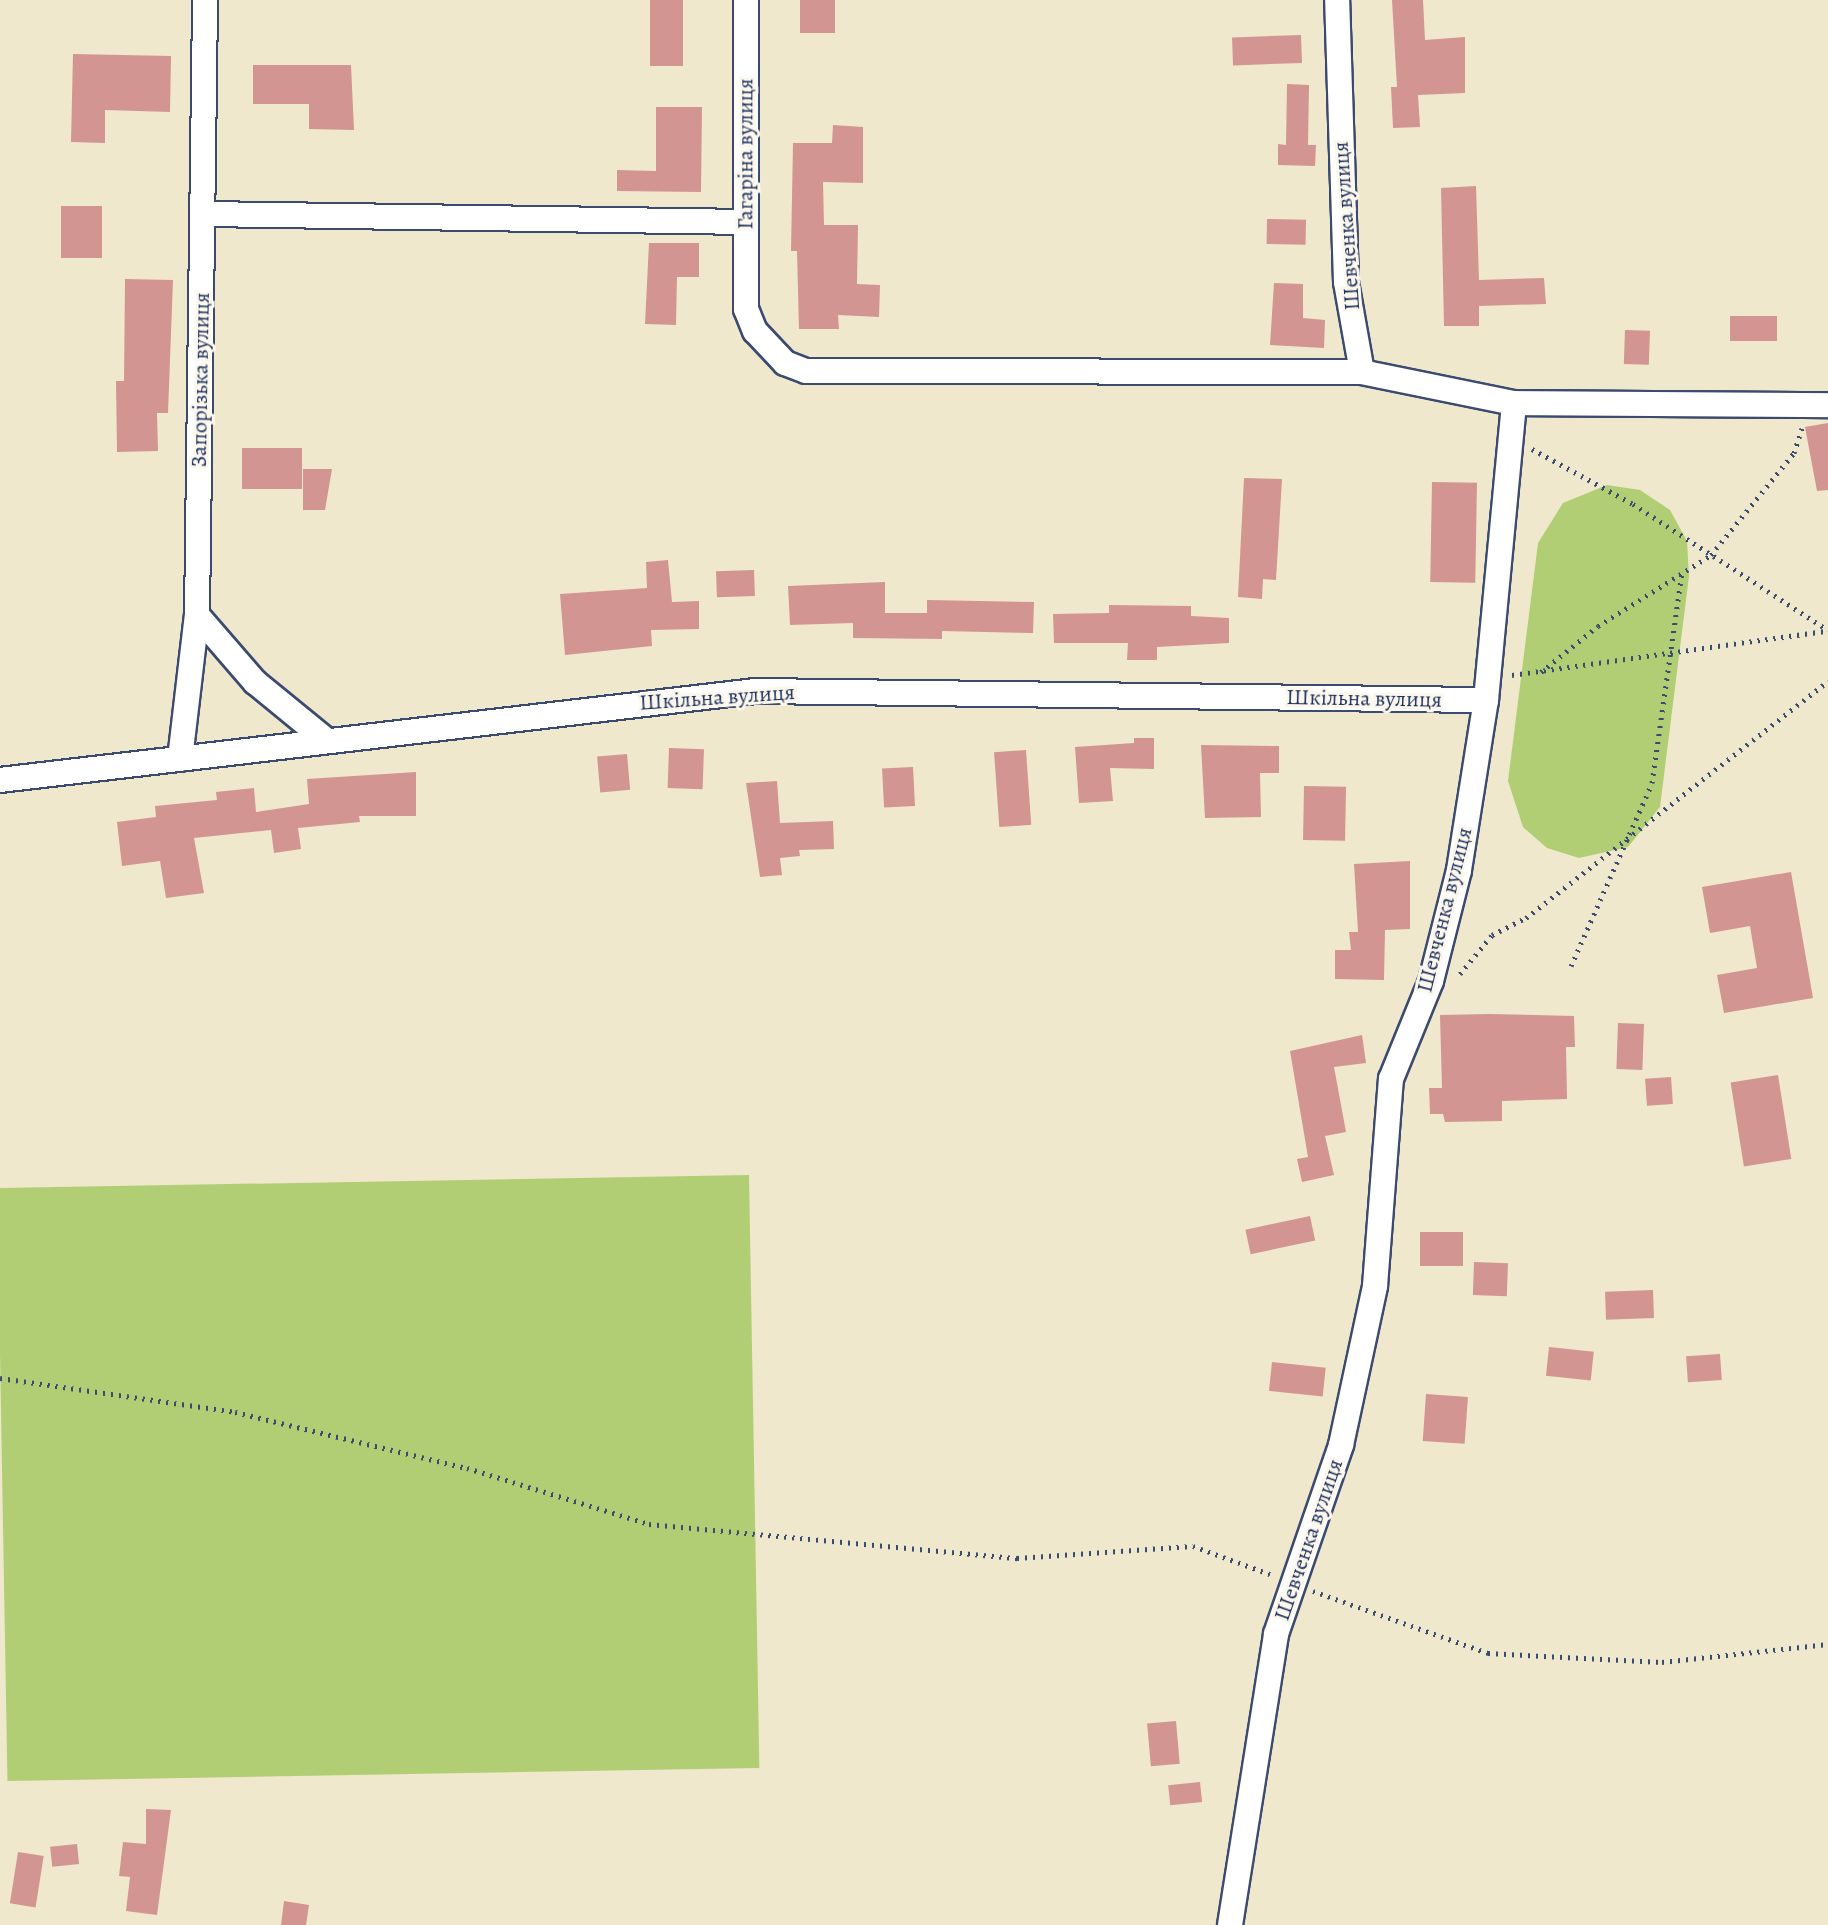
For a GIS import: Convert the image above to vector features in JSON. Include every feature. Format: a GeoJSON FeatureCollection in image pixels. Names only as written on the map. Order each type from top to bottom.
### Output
{"type":"FeatureCollection","features":[{"type":"Feature","properties":{"kind":"street","name":"Запорізька вулиця"},"geometry":{"type":"LineString","coordinates":[[180,759],[197,615],[205,0]]}},
{"type":"Feature","properties":{"kind":"street","name":"Гагаріна вулиця"},"geometry":{"type":"LineString","coordinates":[[746,0],[746,309],[770,351],[806,371],[1362,372]]}},
{"type":"Feature","properties":{"kind":"street","name":"Шевченка вулиця"},"geometry":{"type":"LineString","coordinates":[[1337,0],[1346,282],[1362,372]]}},
{"type":"Feature","properties":{"kind":"street"},"geometry":{"type":"LineString","coordinates":[[203,214],[746,222]]}},
{"type":"Feature","properties":{"kind":"street"},"geometry":{"type":"LineString","coordinates":[[1362,372],[1514,403],[1819,405]]}},
{"type":"Feature","properties":{"kind":"street","name":"Шевченка вулиця"},"geometry":{"type":"LineString","coordinates":[[1230,1925],[1276,1634],[1341,1445],[1375,1286],[1391,1079],[1431,981],[1456,884],[1487,690],[1514,403]]}},
{"type":"Feature","properties":{"kind":"street"},"geometry":{"type":"LineString","coordinates":[[197,615],[255,682],[327,741]]}},
{"type":"Feature","properties":{"kind":"street","name":"Шкільна вулиця"},"geometry":{"type":"LineString","coordinates":[[0,780],[755,691],[1487,690]]}},
{"type":"Feature","properties":{"kind":"path"},"geometry":{"type":"LineString","coordinates":[[1541,672],[1598,626],[1711,555],[1794,453],[1819,405]]}},
{"type":"Feature","properties":{"kind":"path"},"geometry":{"type":"LineString","coordinates":[[1511,436],[1711,555],[1828,630]]}},
{"type":"Feature","properties":{"kind":"path"},"geometry":{"type":"LineString","coordinates":[[1571,966],[1652,783],[1682,572]]}},
{"type":"Feature","properties":{"kind":"path"},"geometry":{"type":"LineString","coordinates":[[1487,690],[1541,672],[1828,630]]}},
{"type":"Feature","properties":{"kind":"path"},"geometry":{"type":"LineString","coordinates":[[1458,978],[1492,935],[1526,918],[1828,681]]}},
{"type":"Feature","properties":{"kind":"path"},"geometry":{"type":"LineString","coordinates":[[0,1378],[235,1412],[467,1468],[649,1524],[1017,1558],[1193,1546],[1294,1582],[1359,1611],[1488,1653],[1662,1662],[1828,1644]]}},
{"type":"Feature","properties":{"kind":"green space"},"geometry":{"type":"Polygon","coordinates":[[[1607,485],[1640,490],[1670,510],[1687,541],[1689,576],[1660,807],[1628,847],[1579,858],[1547,848],[1523,827],[1508,781],[1538,543],[1563,503],[1607,485]]]}},
{"type":"Feature","properties":{"kind":"green space"},"geometry":{"type":"Polygon","coordinates":[[[749,1175],[759,1768],[7,1781],[0,1188],[749,1175]]]}},
{"type":"Feature","properties":{"kind":"building"},"geometry":{"type":"Polygon","coordinates":[[[650,0],[683,0],[683,66],[650,66],[650,0]]]}},
{"type":"Feature","properties":{"kind":"building"},"geometry":{"type":"Polygon","coordinates":[[[800,0],[835,0],[835,33],[800,33],[800,0]]]}},
{"type":"Feature","properties":{"kind":"building"},"geometry":{"type":"Polygon","coordinates":[[[1392,0],[1423,0],[1425,40],[1465,37],[1465,93],[1418,95],[1420,127],[1393,128],[1391,87],[1397,87],[1392,0]]]}},
{"type":"Feature","properties":{"kind":"building"},"geometry":{"type":"Polygon","coordinates":[[[1301,35],[1302,63],[1233,65],[1232,37],[1301,35]]]}},
{"type":"Feature","properties":{"kind":"building"},"geometry":{"type":"Polygon","coordinates":[[[73,54],[171,56],[170,112],[105,110],[105,143],[71,142],[73,54]]]}},
{"type":"Feature","properties":{"kind":"building"},"geometry":{"type":"Polygon","coordinates":[[[253,65],[351,65],[354,130],[309,129],[309,104],[253,104],[253,65]]]}},
{"type":"Feature","properties":{"kind":"building"},"geometry":{"type":"Polygon","coordinates":[[[1287,84],[1309,85],[1308,145],[1316,145],[1315,166],[1278,165],[1278,144],[1286,145],[1287,84]]]}},
{"type":"Feature","properties":{"kind":"building"},"geometry":{"type":"Polygon","coordinates":[[[656,107],[702,107],[701,192],[617,191],[617,170],[656,171],[656,107]]]}},
{"type":"Feature","properties":{"kind":"building"},"geometry":{"type":"Polygon","coordinates":[[[833,125],[863,127],[863,183],[823,182],[824,225],[858,225],[857,284],[880,285],[879,317],[838,315],[839,329],[799,329],[797,251],[791,251],[793,143],[832,143],[833,125]]]}},
{"type":"Feature","properties":{"kind":"building"},"geometry":{"type":"Polygon","coordinates":[[[1476,186],[1479,280],[1544,278],[1546,304],[1479,306],[1479,326],[1444,326],[1441,188],[1476,186]]]}},
{"type":"Feature","properties":{"kind":"building"},"geometry":{"type":"Polygon","coordinates":[[[61,206],[102,206],[102,258],[61,258],[61,206]]]}},
{"type":"Feature","properties":{"kind":"building"},"geometry":{"type":"Polygon","coordinates":[[[1267,219],[1306,220],[1306,245],[1267,244],[1267,219]]]}},
{"type":"Feature","properties":{"kind":"building"},"geometry":{"type":"Polygon","coordinates":[[[649,243],[699,243],[699,277],[677,277],[676,325],[645,324],[649,243]]]}},
{"type":"Feature","properties":{"kind":"building"},"geometry":{"type":"Polygon","coordinates":[[[125,279],[173,280],[168,413],[157,413],[158,451],[117,452],[116,381],[124,381],[125,279]]]}},
{"type":"Feature","properties":{"kind":"building"},"geometry":{"type":"Polygon","coordinates":[[[1274,283],[1303,284],[1303,318],[1325,320],[1324,348],[1270,345],[1274,283]]]}},
{"type":"Feature","properties":{"kind":"building"},"geometry":{"type":"Polygon","coordinates":[[[1730,316],[1777,316],[1777,341],[1730,341],[1730,316]]]}},
{"type":"Feature","properties":{"kind":"building"},"geometry":{"type":"Polygon","coordinates":[[[1625,330],[1650,331],[1649,365],[1624,364],[1625,330]]]}},
{"type":"Feature","properties":{"kind":"building"},"geometry":{"type":"Polygon","coordinates":[[[1828,423],[1828,490],[1817,491],[1805,427],[1828,423]]]}},
{"type":"Feature","properties":{"kind":"building"},"geometry":{"type":"Polygon","coordinates":[[[242,448],[302,448],[302,489],[242,489],[242,448]]]}},
{"type":"Feature","properties":{"kind":"building"},"geometry":{"type":"Polygon","coordinates":[[[303,469],[332,469],[325,510],[303,510],[303,469]]]}},
{"type":"Feature","properties":{"kind":"building"},"geometry":{"type":"Polygon","coordinates":[[[1244,478],[1282,479],[1276,580],[1263,579],[1262,599],[1238,597],[1244,478]]]}},
{"type":"Feature","properties":{"kind":"building"},"geometry":{"type":"Polygon","coordinates":[[[1432,482],[1477,483],[1475,583],[1430,582],[1432,482]]]}},
{"type":"Feature","properties":{"kind":"building"},"geometry":{"type":"Polygon","coordinates":[[[668,560],[672,602],[699,601],[699,629],[651,630],[652,646],[565,655],[560,594],[647,588],[646,562],[668,560]]]}},
{"type":"Feature","properties":{"kind":"building"},"geometry":{"type":"Polygon","coordinates":[[[754,570],[755,596],[717,597],[716,571],[754,570]]]}},
{"type":"Feature","properties":{"kind":"building"},"geometry":{"type":"Polygon","coordinates":[[[885,582],[885,613],[927,613],[927,600],[1034,602],[1033,633],[942,631],[942,639],[853,638],[853,623],[790,625],[788,586],[885,582]]]}},
{"type":"Feature","properties":{"kind":"building"},"geometry":{"type":"Polygon","coordinates":[[[1109,605],[1191,606],[1191,616],[1229,618],[1229,643],[1157,647],[1157,660],[1127,660],[1128,643],[1054,643],[1053,614],[1109,613],[1109,605]]]}},
{"type":"Feature","properties":{"kind":"building"},"geometry":{"type":"Polygon","coordinates":[[[1134,738],[1154,738],[1154,769],[1110,768],[1113,801],[1079,803],[1075,747],[1134,743],[1134,738]]]}},
{"type":"Feature","properties":{"kind":"building"},"geometry":{"type":"Polygon","coordinates":[[[1201,745],[1279,746],[1279,773],[1260,773],[1261,817],[1205,818],[1201,745]]]}},
{"type":"Feature","properties":{"kind":"building"},"geometry":{"type":"Polygon","coordinates":[[[669,748],[704,749],[703,789],[668,788],[669,748]]]}},
{"type":"Feature","properties":{"kind":"building"},"geometry":{"type":"Polygon","coordinates":[[[1026,750],[1031,825],[999,827],[994,752],[1026,750]]]}},
{"type":"Feature","properties":{"kind":"building"},"geometry":{"type":"Polygon","coordinates":[[[627,754],[630,790],[600,792],[597,757],[627,754]]]}},
{"type":"Feature","properties":{"kind":"building"},"geometry":{"type":"Polygon","coordinates":[[[913,767],[915,806],[884,808],[882,769],[913,767]]]}},
{"type":"Feature","properties":{"kind":"building"},"geometry":{"type":"Polygon","coordinates":[[[416,772],[416,816],[359,816],[360,822],[298,828],[301,849],[274,853],[271,830],[194,838],[204,893],[166,898],[160,861],[122,866],[117,822],[156,817],[155,806],[217,800],[216,792],[254,788],[256,812],[309,804],[307,779],[416,772]]]}},
{"type":"Feature","properties":{"kind":"building"},"geometry":{"type":"Polygon","coordinates":[[[777,781],[780,823],[833,821],[834,849],[799,850],[800,856],[780,858],[782,875],[760,877],[746,783],[777,781]]]}},
{"type":"Feature","properties":{"kind":"building"},"geometry":{"type":"Polygon","coordinates":[[[1304,786],[1346,787],[1345,841],[1303,840],[1304,786]]]}},
{"type":"Feature","properties":{"kind":"building"},"geometry":{"type":"Polygon","coordinates":[[[1410,861],[1410,929],[1385,930],[1384,980],[1335,979],[1335,950],[1351,950],[1349,932],[1358,932],[1354,864],[1410,861]]]}},
{"type":"Feature","properties":{"kind":"building"},"geometry":{"type":"Polygon","coordinates":[[[1791,872],[1813,998],[1724,1013],[1717,975],[1757,968],[1750,926],[1710,933],[1702,887],[1791,872]]]}},
{"type":"Feature","properties":{"kind":"building"},"geometry":{"type":"Polygon","coordinates":[[[1440,1015],[1574,1016],[1575,1047],[1566,1047],[1567,1099],[1502,1101],[1502,1121],[1445,1122],[1443,1114],[1430,1114],[1429,1088],[1442,1088],[1440,1015]]]}},
{"type":"Feature","properties":{"kind":"building"},"geometry":{"type":"Polygon","coordinates":[[[1618,1023],[1644,1024],[1642,1070],[1616,1069],[1618,1023]]]}},
{"type":"Feature","properties":{"kind":"building"},"geometry":{"type":"Polygon","coordinates":[[[1362,1035],[1366,1063],[1334,1067],[1346,1132],[1325,1136],[1334,1175],[1302,1182],[1297,1159],[1308,1157],[1290,1051],[1362,1035]]]}},
{"type":"Feature","properties":{"kind":"building"},"geometry":{"type":"Polygon","coordinates":[[[1778,1075],[1791,1159],[1744,1166],[1731,1083],[1778,1075]]]}},
{"type":"Feature","properties":{"kind":"building"},"geometry":{"type":"Polygon","coordinates":[[[1671,1077],[1673,1104],[1647,1106],[1645,1079],[1671,1077]]]}},
{"type":"Feature","properties":{"kind":"building"},"geometry":{"type":"Polygon","coordinates":[[[1310,1216],[1315,1240],[1251,1254],[1245,1230],[1310,1216]]]}},
{"type":"Feature","properties":{"kind":"building"},"geometry":{"type":"Polygon","coordinates":[[[1420,1232],[1463,1232],[1463,1266],[1420,1266],[1420,1232]]]}},
{"type":"Feature","properties":{"kind":"building"},"geometry":{"type":"Polygon","coordinates":[[[1474,1262],[1508,1263],[1507,1296],[1473,1295],[1474,1262]]]}},
{"type":"Feature","properties":{"kind":"building"},"geometry":{"type":"Polygon","coordinates":[[[1653,1290],[1654,1318],[1606,1320],[1605,1292],[1653,1290]]]}},
{"type":"Feature","properties":{"kind":"building"},"geometry":{"type":"Polygon","coordinates":[[[1549,1347],[1594,1352],[1591,1381],[1546,1376],[1549,1347]]]}},
{"type":"Feature","properties":{"kind":"building"},"geometry":{"type":"Polygon","coordinates":[[[1720,1354],[1722,1380],[1688,1382],[1686,1356],[1720,1354]]]}},
{"type":"Feature","properties":{"kind":"building"},"geometry":{"type":"Polygon","coordinates":[[[1272,1362],[1326,1368],[1323,1396],[1269,1391],[1272,1362]]]}},
{"type":"Feature","properties":{"kind":"building"},"geometry":{"type":"Polygon","coordinates":[[[1426,1394],[1468,1397],[1465,1444],[1423,1441],[1426,1394]]]}},
{"type":"Feature","properties":{"kind":"building"},"geometry":{"type":"Polygon","coordinates":[[[1176,1721],[1180,1764],[1151,1766],[1147,1724],[1176,1721]]]}},
{"type":"Feature","properties":{"kind":"building"},"geometry":{"type":"Polygon","coordinates":[[[1200,1782],[1202,1802],[1170,1805],[1168,1785],[1200,1782]]]}},
{"type":"Feature","properties":{"kind":"building"},"geometry":{"type":"Polygon","coordinates":[[[146,1809],[171,1810],[157,1915],[126,1911],[130,1877],[119,1876],[123,1842],[146,1844],[146,1809]]]}},
{"type":"Feature","properties":{"kind":"building"},"geometry":{"type":"Polygon","coordinates":[[[77,1844],[79,1864],[52,1867],[50,1847],[77,1844]]]}},
{"type":"Feature","properties":{"kind":"building"},"geometry":{"type":"Polygon","coordinates":[[[18,1852],[44,1856],[36,1907],[10,1903],[18,1852]]]}},
{"type":"Feature","properties":{"kind":"building"},"geometry":{"type":"Polygon","coordinates":[[[284,1901],[309,1905],[306,1925],[281,1925],[284,1901]]]}}]}
